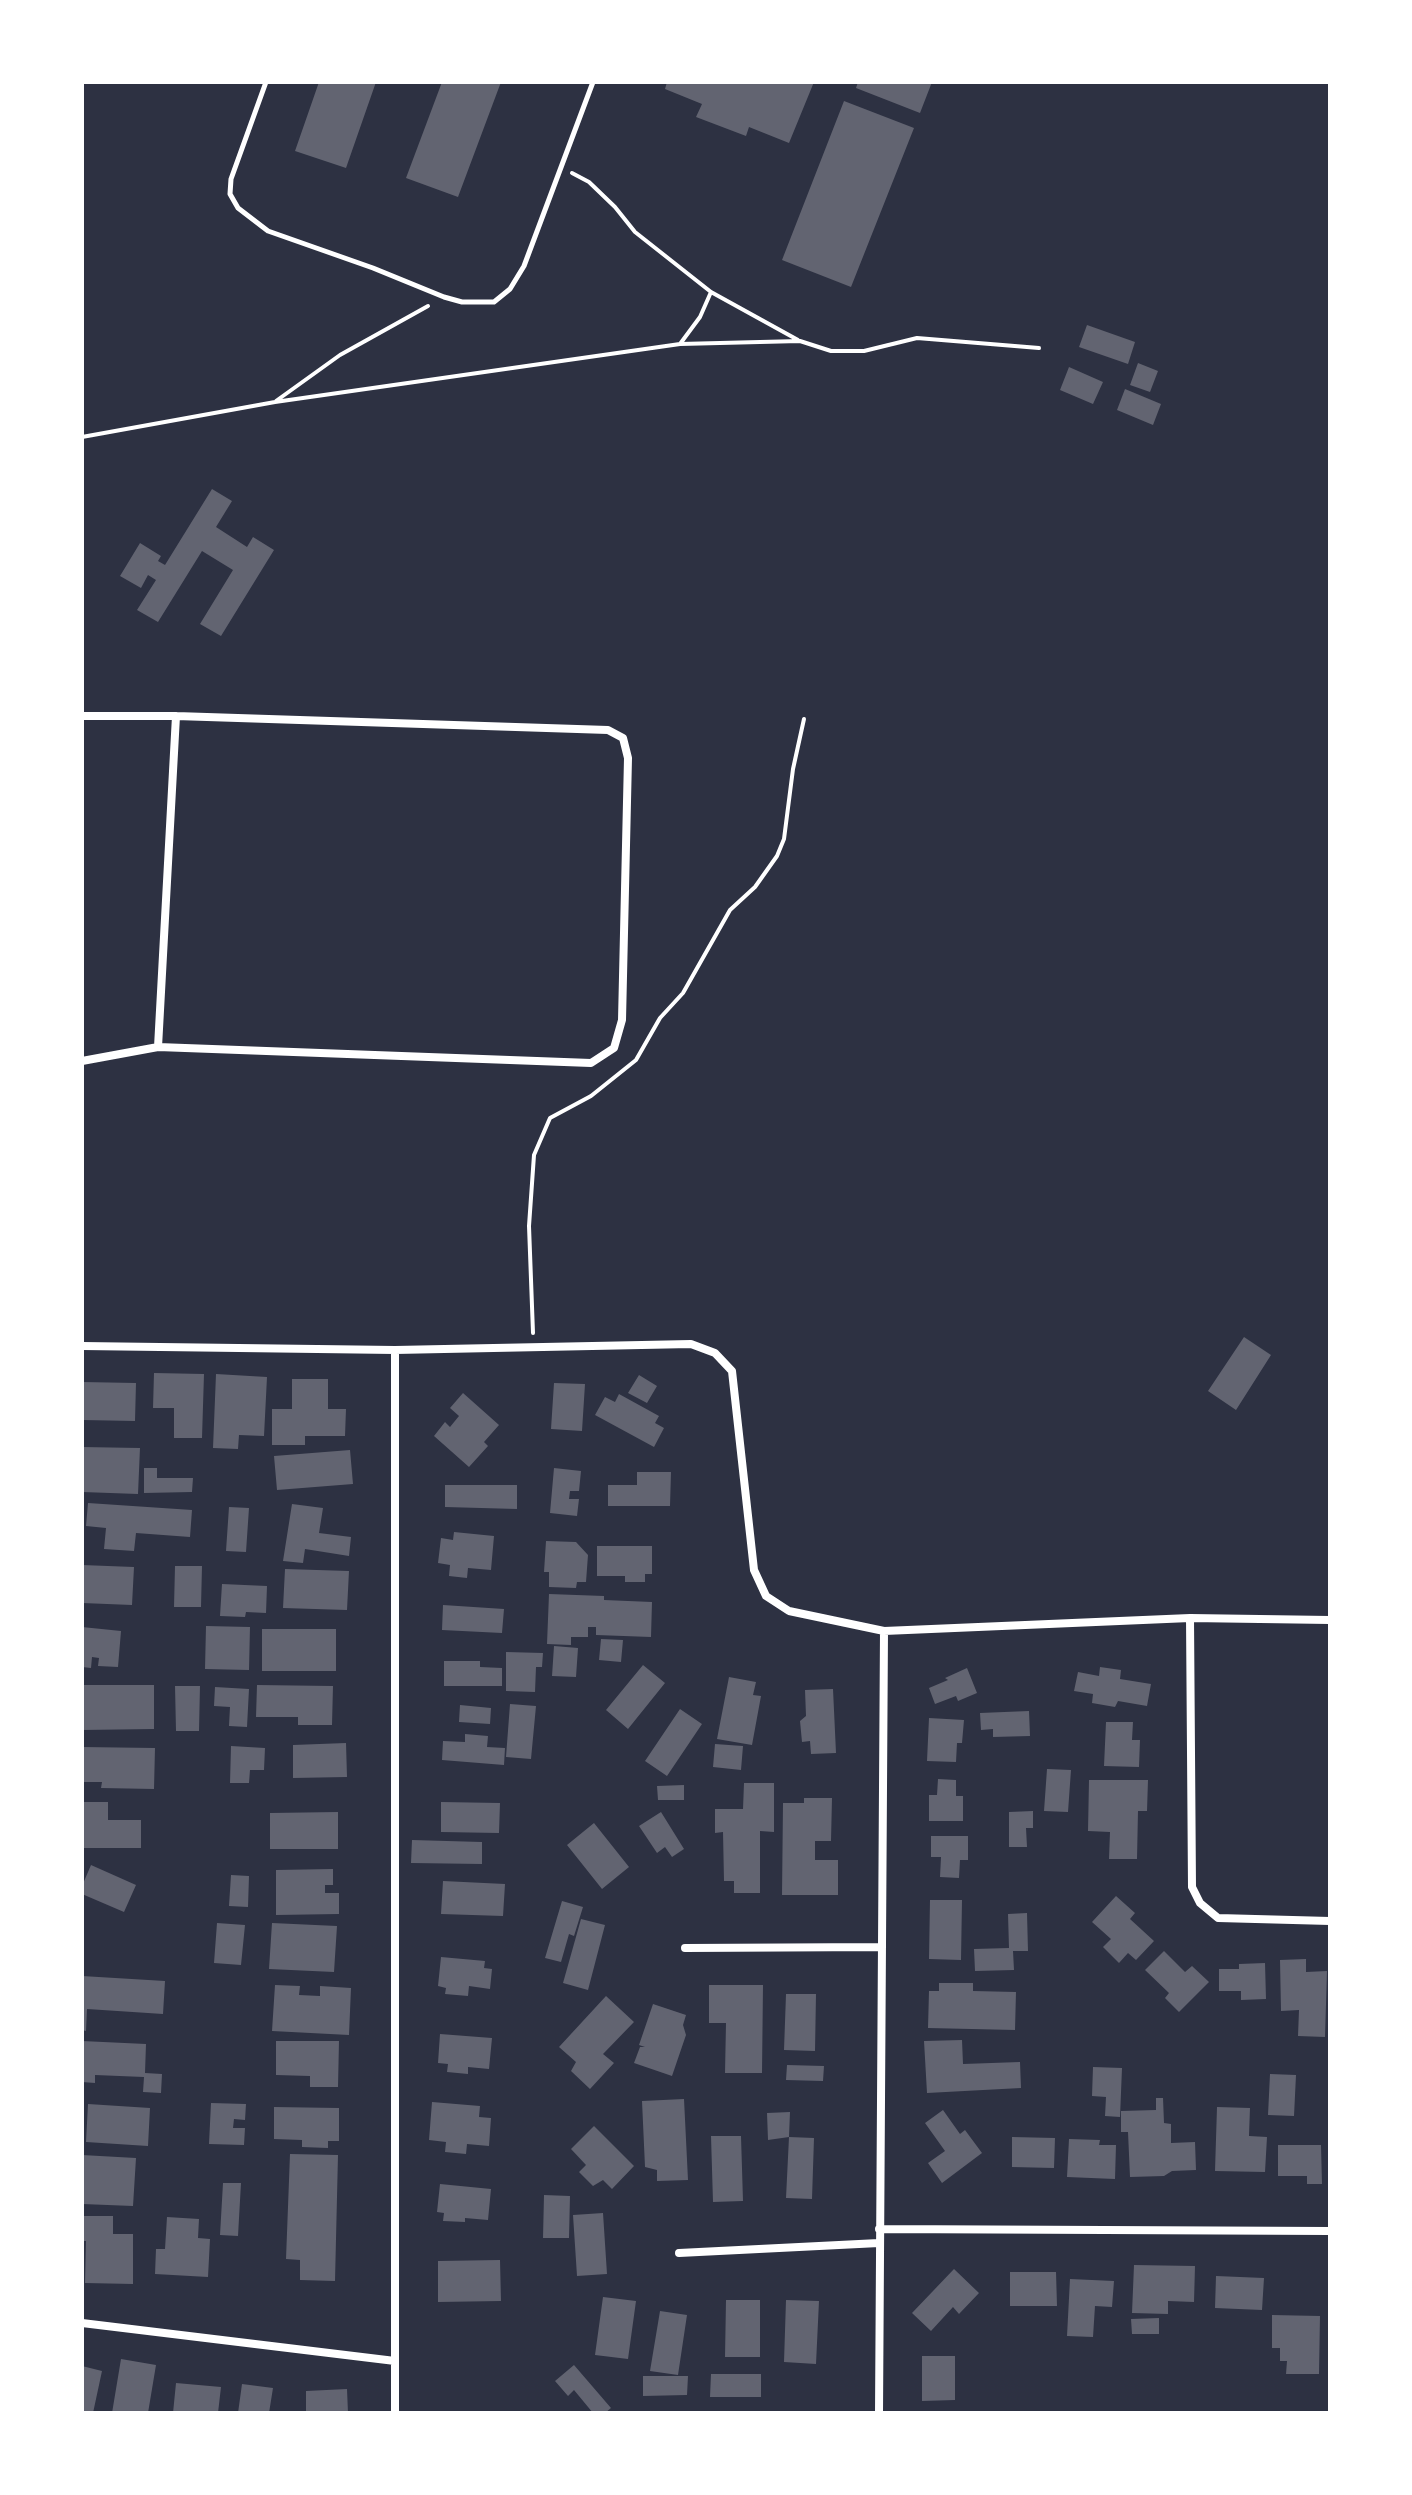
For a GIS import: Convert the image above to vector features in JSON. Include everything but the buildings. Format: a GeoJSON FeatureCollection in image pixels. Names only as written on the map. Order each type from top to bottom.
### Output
{"type":"FeatureCollection","features":[{"type":"Feature","properties":{"kind":"street"},"geometry":{"type":"LineString","coordinates":[[82,716],[176,716],[608,730],[623,738],[628,758],[622,1020],[614,1048],[591,1063],[158,1047],[82,1061]]}},
{"type":"Feature","properties":{"kind":"street"},"geometry":{"type":"LineString","coordinates":[[158,1047],[176,716]]}},
{"type":"Feature","properties":{"kind":"street"},"geometry":{"type":"LineString","coordinates":[[82,1346],[395,1350],[691,1344],[715,1353],[732,1371],[754,1570],[766,1596],[789,1611],[884,1631],[1190,1618],[1330,1620]]}},
{"type":"Feature","properties":{"kind":"street"},"geometry":{"type":"LineString","coordinates":[[395,1350],[395,2413]]}},
{"type":"Feature","properties":{"kind":"street"},"geometry":{"type":"LineString","coordinates":[[1190,1618],[1192,1887],[1200,1903],[1218,1918],[1330,1921]]}},
{"type":"Feature","properties":{"kind":"street"},"geometry":{"type":"LineString","coordinates":[[879,2413],[884,1631]]}},
{"type":"Feature","properties":{"kind":"street"},"geometry":{"type":"LineString","coordinates":[[685,1948],[882,1947]]}},
{"type":"Feature","properties":{"kind":"street"},"geometry":{"type":"LineString","coordinates":[[879,2229],[1330,2231]]}},
{"type":"Feature","properties":{"kind":"street"},"geometry":{"type":"LineString","coordinates":[[679,2253],[879,2243]]}},
{"type":"Feature","properties":{"kind":"street"},"geometry":{"type":"LineString","coordinates":[[82,2323],[395,2361]]}},
{"type":"Feature","properties":{"kind":"lane"},"geometry":{"type":"LineString","coordinates":[[266,82],[231,179],[230,194],[238,208],[268,231],[462,302],[494,302],[510,289],[524,266],[593,82]]}},
{"type":"Feature","properties":{"kind":"path"},"geometry":{"type":"LineString","coordinates":[[560,167],[589,182],[635,232],[711,292],[800,341],[831,351],[864,351],[917,338],[1039,348]]}},
{"type":"Feature","properties":{"kind":"path"},"geometry":{"type":"LineString","coordinates":[[680,344],[700,317],[711,292]]}},
{"type":"Feature","properties":{"kind":"path"},"geometry":{"type":"LineString","coordinates":[[275,402],[340,355],[444,297]]}},
{"type":"Feature","properties":{"kind":"path"},"geometry":{"type":"LineString","coordinates":[[82,437],[275,402],[680,344],[800,341]]}},
{"type":"Feature","properties":{"kind":"path"},"geometry":{"type":"LineString","coordinates":[[533,1347],[529,1226],[534,1155],[550,1118],[591,1096],[636,1060],[660,1018],[683,993],[730,910],[755,887],[777,856],[784,839],[793,769],[804,719]]}}]}
